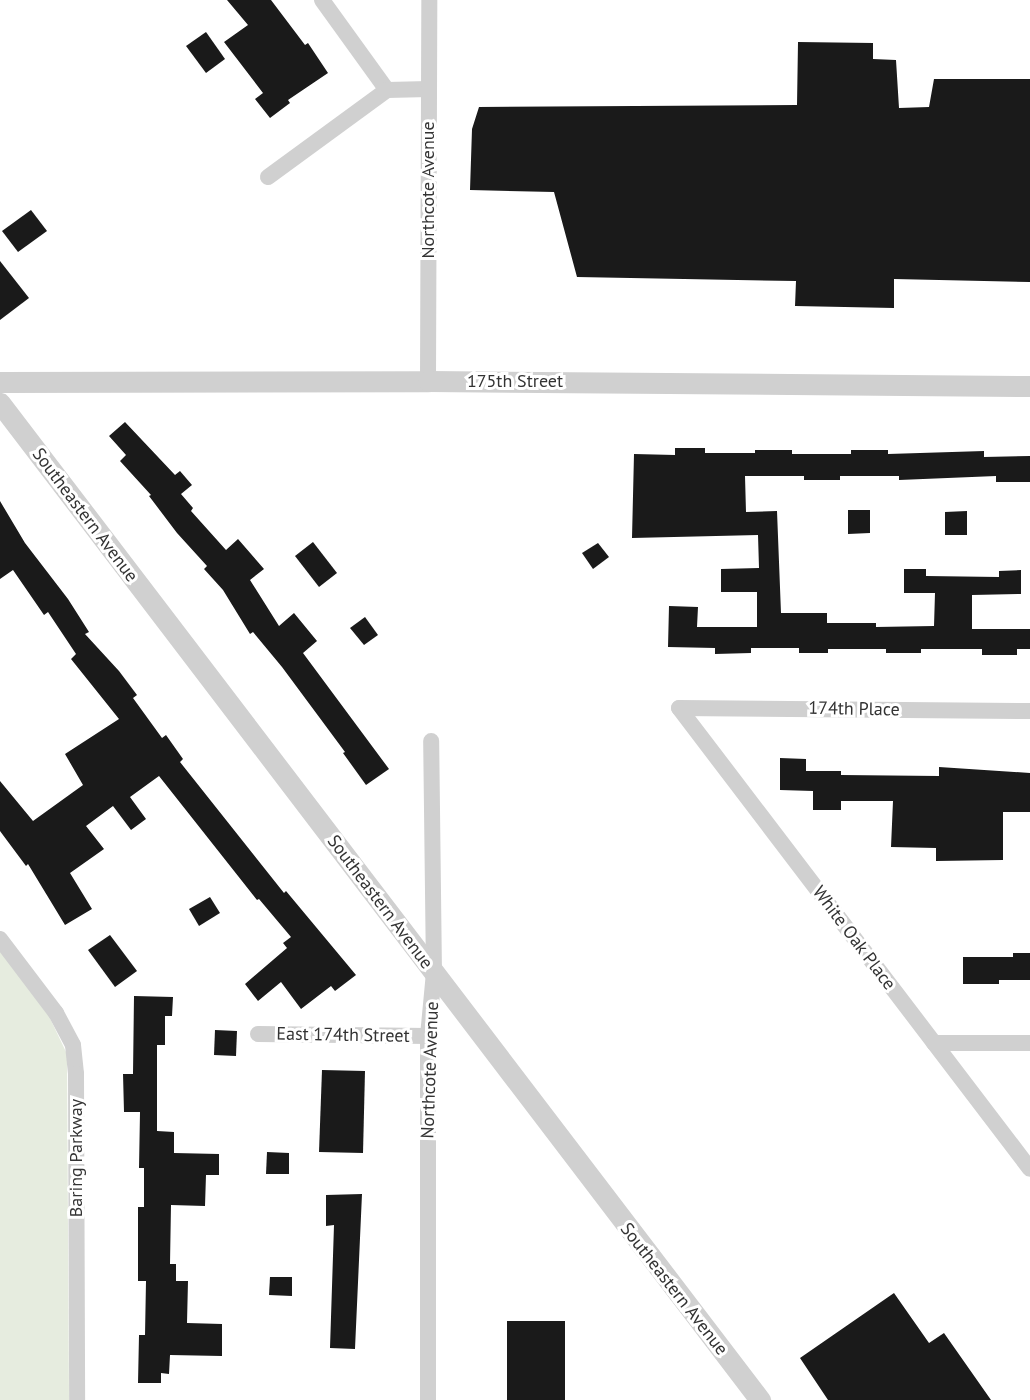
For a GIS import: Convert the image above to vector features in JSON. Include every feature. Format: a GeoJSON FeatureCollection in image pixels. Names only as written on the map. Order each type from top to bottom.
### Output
{"type":"FeatureCollection","features":[{"type":"Feature","properties":{"kind":"street"},"geometry":{"type":"LineString","coordinates":[[322,0],[387,90]]}},
{"type":"Feature","properties":{"kind":"street","name":"Northcote Avenue"},"geometry":{"type":"LineString","coordinates":[[428,381],[429,0]]}},
{"type":"Feature","properties":{"kind":"street"},"geometry":{"type":"LineString","coordinates":[[268,177],[387,90],[429,89]]}},
{"type":"Feature","properties":{"kind":"street","name":"175th Street"},"geometry":{"type":"LineString","coordinates":[[0,382],[428,381],[1030,386]]}},
{"type":"Feature","properties":{"kind":"street","name":"Southeastern Avenue"},"geometry":{"type":"LineString","coordinates":[[0,404],[760,1400]]}},
{"type":"Feature","properties":{"kind":"street","name":"174th Place"},"geometry":{"type":"LineString","coordinates":[[679,708],[1030,711]]}},
{"type":"Feature","properties":{"kind":"street","name":"White Oak Place"},"geometry":{"type":"LineString","coordinates":[[679,708],[1030,1169]]}},
{"type":"Feature","properties":{"kind":"street","name":"Northcote Avenue"},"geometry":{"type":"LineString","coordinates":[[428,1400],[428,1036],[434,973],[432,741]]}},
{"type":"Feature","properties":{"kind":"street","name":"Baring Parkway"},"geometry":{"type":"LineString","coordinates":[[0,939],[56,1013],[73,1045],[76,1074],[77,1400]]}},
{"type":"Feature","properties":{"kind":"street","name":"East 174th Street"},"geometry":{"type":"LineString","coordinates":[[258,1034],[428,1036]]}},
{"type":"Feature","properties":{"kind":"street"},"geometry":{"type":"LineString","coordinates":[[934,1043],[1030,1043]]}},
{"type":"Feature","properties":{"kind":"shaded area"},"geometry":{"type":"Polygon","coordinates":[[[0,950],[47,1012],[67,1054],[69,1400],[0,1400],[0,950]]]}},
{"type":"Feature","properties":{"kind":"building"},"geometry":{"type":"Polygon","coordinates":[[[227,0],[271,0],[305,45],[308,43],[328,73],[288,100],[290,103],[270,118],[255,99],[263,93],[224,42],[248,25],[227,0]]]}},
{"type":"Feature","properties":{"kind":"building"},"geometry":{"type":"Polygon","coordinates":[[[206,32],[225,59],[206,73],[186,46],[206,32]]]}},
{"type":"Feature","properties":{"kind":"building"},"geometry":{"type":"Polygon","coordinates":[[[798,42],[873,43],[873,59],[896,60],[899,108],[929,107],[934,79],[1030,79],[1030,282],[894,279],[894,308],[795,306],[796,281],[577,277],[554,192],[470,190],[472,129],[479,107],[797,105],[798,42]]]}},
{"type":"Feature","properties":{"kind":"building"},"geometry":{"type":"Polygon","coordinates":[[[31,210],[47,231],[18,252],[2,231],[31,210]]]}},
{"type":"Feature","properties":{"kind":"building"},"geometry":{"type":"Polygon","coordinates":[[[0,261],[29,298],[0,320],[0,261]]]}},
{"type":"Feature","properties":{"kind":"building"},"geometry":{"type":"Polygon","coordinates":[[[125,422],[175,475],[180,471],[192,485],[181,494],[193,508],[191,511],[226,550],[238,539],[264,569],[250,580],[279,626],[294,613],[317,641],[303,653],[389,769],[366,785],[343,753],[345,752],[282,667],[253,632],[250,634],[223,590],[204,569],[207,566],[177,533],[149,496],[151,495],[120,461],[126,455],[109,436],[125,422]]]}},
{"type":"Feature","properties":{"kind":"building"},"geometry":{"type":"Polygon","coordinates":[[[675,448],[705,448],[705,453],[792,450],[792,454],[851,454],[851,450],[888,450],[888,454],[984,451],[984,457],[1030,456],[1030,482],[996,482],[996,476],[899,480],[899,476],[840,476],[840,480],[804,480],[804,476],[745,476],[746,512],[777,511],[781,613],[827,613],[827,623],[876,623],[876,627],[934,626],[935,593],[904,593],[904,569],[926,569],[926,576],[999,577],[999,571],[1021,570],[1021,594],[972,595],[972,629],[1030,629],[1030,649],[1017,649],[1017,655],[982,655],[982,649],[921,649],[921,653],[886,653],[886,649],[828,649],[828,653],[799,653],[799,648],[751,648],[751,653],[715,654],[715,648],[668,647],[669,606],[698,607],[697,627],[757,627],[757,592],[721,592],[721,569],[759,568],[758,535],[632,538],[634,454],[675,455],[675,448]]]}},
{"type":"Feature","properties":{"kind":"building"},"geometry":{"type":"Polygon","coordinates":[[[0,501],[25,543],[68,599],[89,632],[85,634],[119,671],[137,695],[133,698],[162,738],[166,735],[183,759],[180,762],[284,893],[286,891],[356,975],[335,991],[331,986],[301,1009],[281,982],[258,1001],[245,984],[287,948],[283,943],[291,937],[259,899],[257,900],[159,776],[130,797],[146,819],[131,830],[113,806],[86,826],[104,849],[70,873],[92,909],[65,925],[28,864],[26,866],[0,831],[0,781],[33,821],[83,785],[65,754],[119,719],[71,659],[76,654],[48,612],[44,615],[13,570],[0,579],[0,501]]]}},
{"type":"Feature","properties":{"kind":"building"},"geometry":{"type":"Polygon","coordinates":[[[848,510],[870,510],[870,533],[848,534],[848,510]]]}},
{"type":"Feature","properties":{"kind":"building"},"geometry":{"type":"Polygon","coordinates":[[[967,511],[967,535],[945,535],[945,512],[967,511]]]}},
{"type":"Feature","properties":{"kind":"building"},"geometry":{"type":"Polygon","coordinates":[[[313,542],[337,573],[319,587],[295,556],[313,542]]]}},
{"type":"Feature","properties":{"kind":"building"},"geometry":{"type":"Polygon","coordinates":[[[598,543],[609,557],[593,569],[582,553],[598,543]]]}},
{"type":"Feature","properties":{"kind":"building"},"geometry":{"type":"Polygon","coordinates":[[[365,617],[378,635],[364,645],[350,628],[365,617]]]}},
{"type":"Feature","properties":{"kind":"building"},"geometry":{"type":"Polygon","coordinates":[[[780,758],[806,759],[806,771],[841,771],[841,775],[939,776],[939,767],[1030,773],[1030,812],[1003,812],[1003,860],[936,861],[936,848],[891,847],[893,801],[841,801],[841,810],[813,810],[813,791],[780,790],[780,758]]]}},
{"type":"Feature","properties":{"kind":"building"},"geometry":{"type":"Polygon","coordinates":[[[210,897],[220,913],[199,926],[189,909],[210,897]]]}},
{"type":"Feature","properties":{"kind":"building"},"geometry":{"type":"Polygon","coordinates":[[[110,935],[137,971],[115,987],[88,950],[110,935]]]}},
{"type":"Feature","properties":{"kind":"building"},"geometry":{"type":"Polygon","coordinates":[[[1013,953],[1030,953],[1030,980],[999,980],[999,984],[963,984],[963,957],[1013,957],[1013,953]]]}},
{"type":"Feature","properties":{"kind":"building"},"geometry":{"type":"Polygon","coordinates":[[[134,996],[173,997],[172,1016],[165,1016],[165,1045],[157,1045],[157,1131],[174,1132],[174,1153],[219,1154],[219,1175],[206,1175],[205,1206],[171,1205],[170,1264],[176,1264],[176,1281],[188,1281],[187,1323],[222,1324],[222,1356],[170,1355],[169,1374],[161,1373],[161,1383],[138,1383],[139,1335],[145,1335],[146,1281],[138,1281],[138,1207],[144,1207],[144,1168],[139,1168],[140,1112],[124,1112],[123,1074],[133,1074],[134,996]]]}},
{"type":"Feature","properties":{"kind":"building"},"geometry":{"type":"Polygon","coordinates":[[[215,1030],[237,1031],[236,1056],[214,1055],[215,1030]]]}},
{"type":"Feature","properties":{"kind":"building"},"geometry":{"type":"Polygon","coordinates":[[[322,1070],[365,1071],[363,1153],[319,1152],[322,1070]]]}},
{"type":"Feature","properties":{"kind":"building"},"geometry":{"type":"Polygon","coordinates":[[[267,1152],[289,1153],[289,1174],[266,1174],[267,1152]]]}},
{"type":"Feature","properties":{"kind":"building"},"geometry":{"type":"Polygon","coordinates":[[[362,1194],[355,1349],[330,1348],[334,1225],[326,1226],[326,1195],[362,1194]]]}},
{"type":"Feature","properties":{"kind":"building"},"geometry":{"type":"Polygon","coordinates":[[[270,1277],[292,1277],[292,1296],[269,1295],[270,1277]]]}},
{"type":"Feature","properties":{"kind":"building"},"geometry":{"type":"Polygon","coordinates":[[[894,1293],[929,1343],[944,1333],[991,1400],[828,1400],[800,1358],[894,1293]]]}},
{"type":"Feature","properties":{"kind":"building"},"geometry":{"type":"Polygon","coordinates":[[[507,1321],[565,1321],[565,1400],[507,1400],[507,1321]]]}}]}
